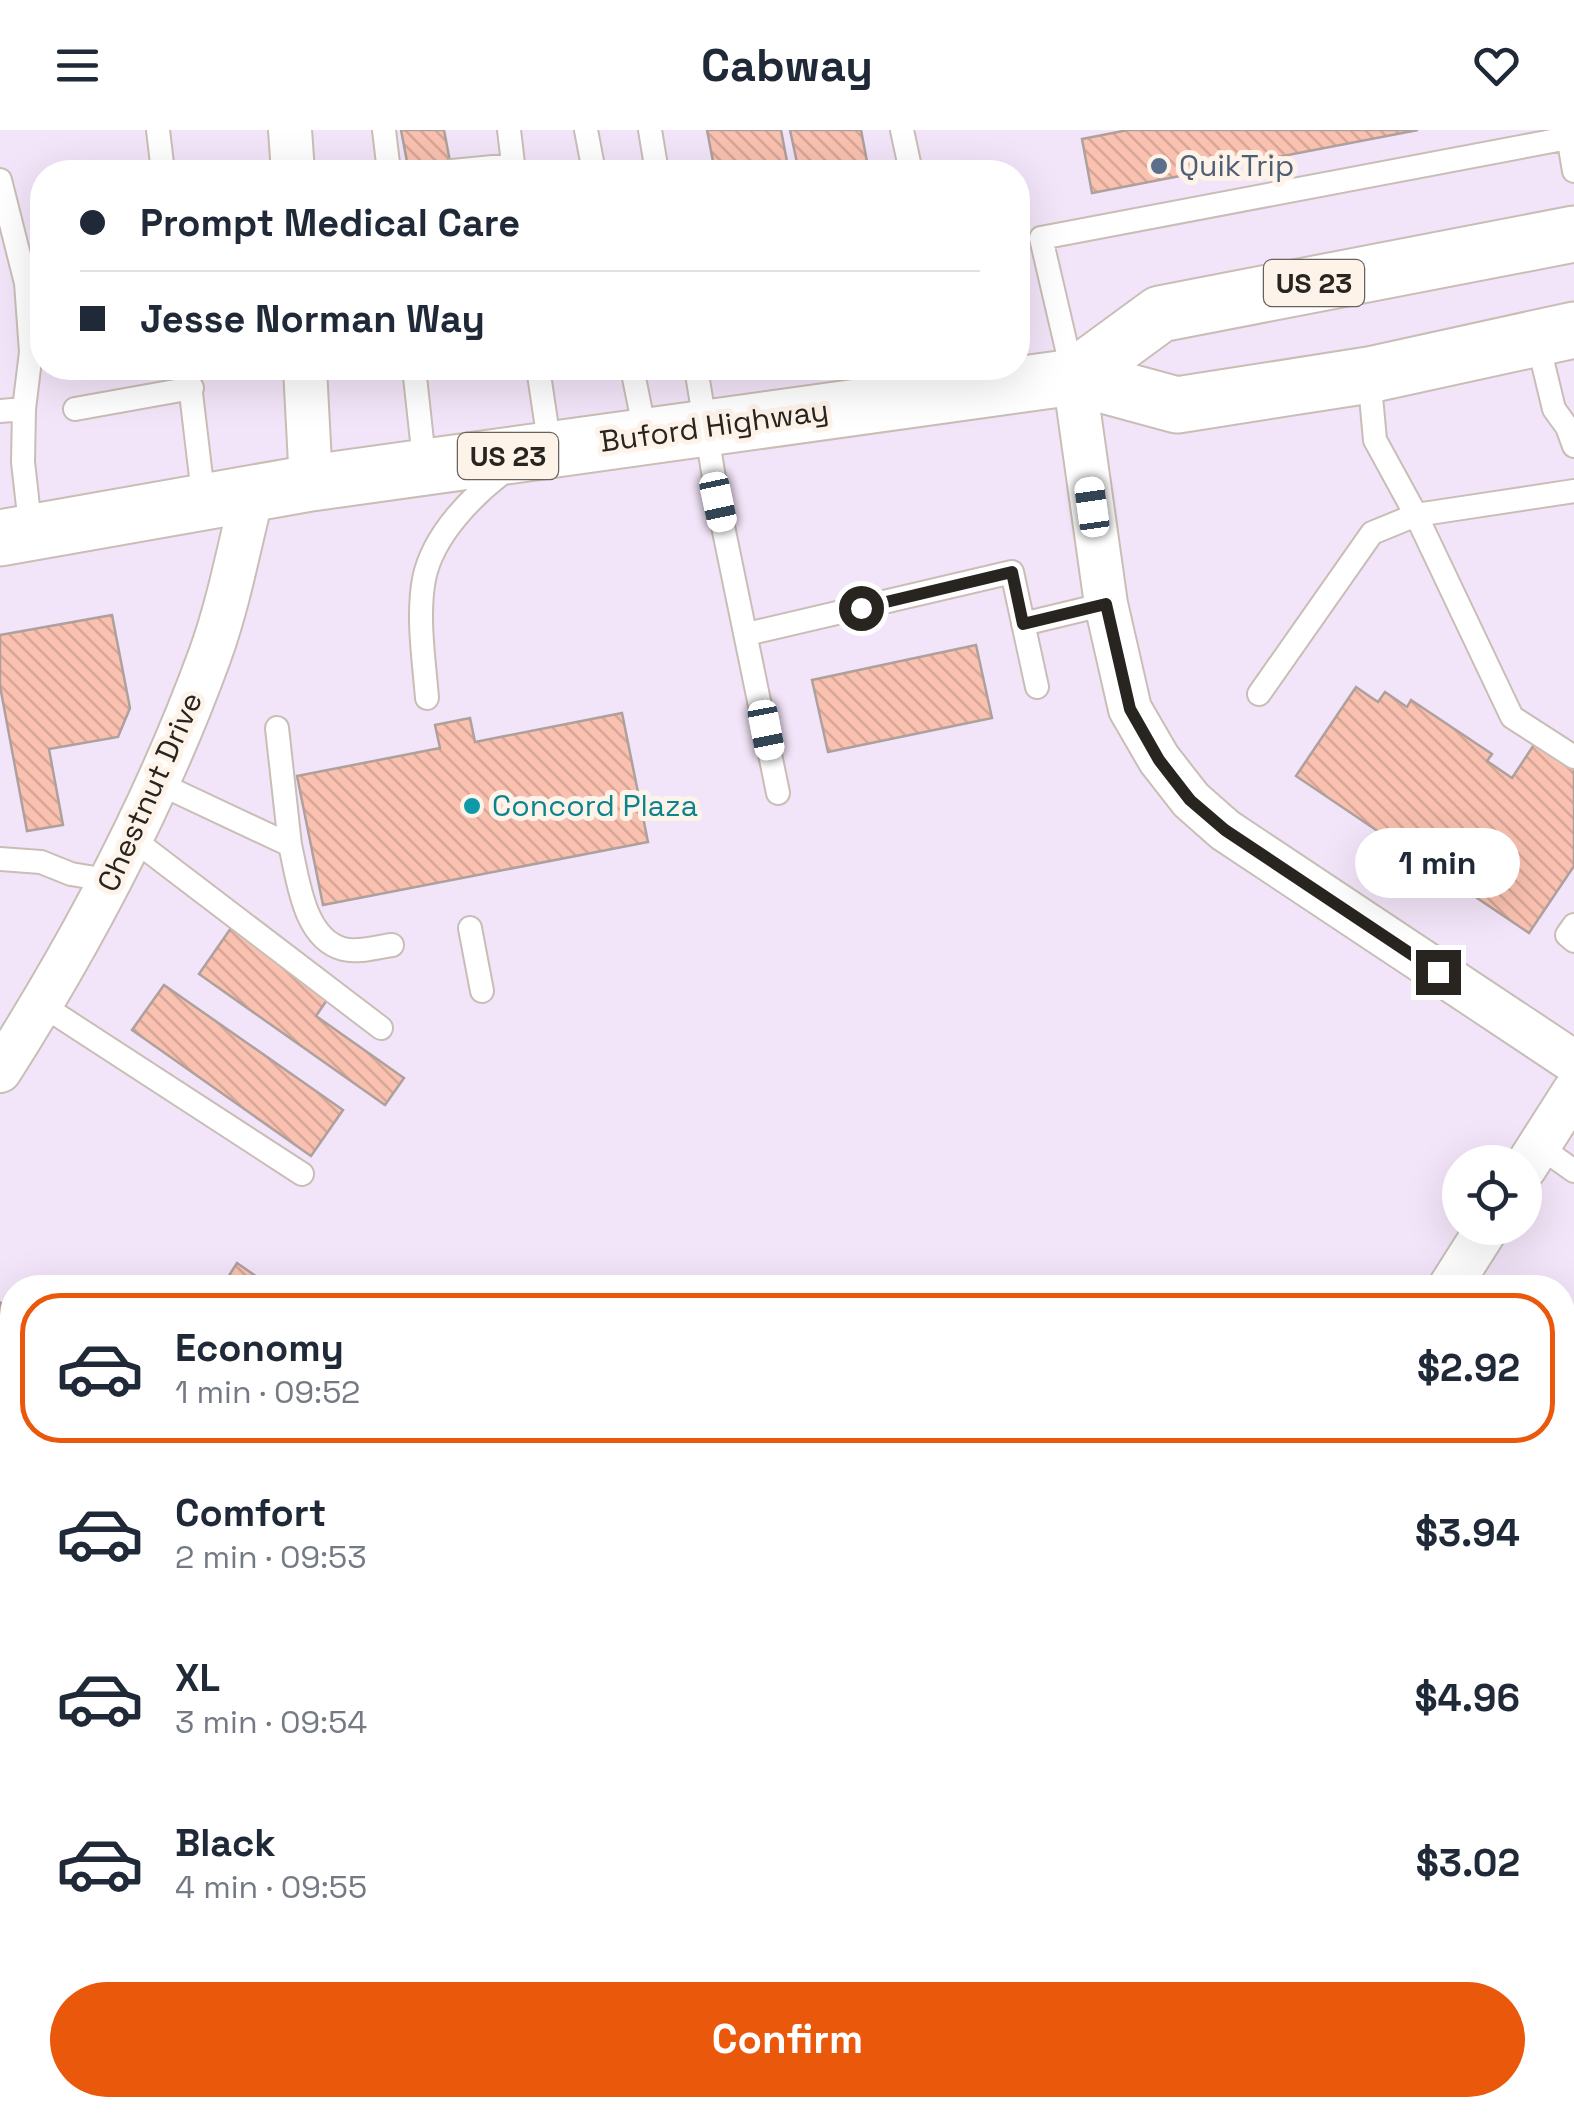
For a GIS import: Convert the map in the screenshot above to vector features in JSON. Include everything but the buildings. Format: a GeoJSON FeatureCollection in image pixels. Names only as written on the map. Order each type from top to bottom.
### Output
{"type":"FeatureCollection","features":[{"type":"Feature","properties":{"kind":"main road","name":"Buford Highway"},"geometry":{"type":"LineString","coordinates":[[1074,377],[1160,314],[1574,234]]}},
{"type":"Feature","properties":{"kind":"main road","name":"Buford Highway"},"geometry":{"type":"LineString","coordinates":[[1030,378],[1074,377],[1176,405],[1369,375],[1556,335]]}},
{"type":"Feature","properties":{"kind":"main road","name":"Buford Highway"},"geometry":{"type":"LineString","coordinates":[[16,536],[311,483],[646,437],[957,380]]}},
{"type":"Feature","properties":{"kind":"street"},"geometry":{"type":"LineString","coordinates":[[290,130],[292,160]]}},
{"type":"Feature","properties":{"kind":"street"},"geometry":{"type":"LineString","coordinates":[[1074,377],[1106,604],[1130,709],[1159,760],[1190,800],[1225,830],[1574,1062]]}},
{"type":"Feature","properties":{"kind":"street"},"geometry":{"type":"LineString","coordinates":[[306,380],[311,483]]}},
{"type":"Feature","properties":{"kind":"street","name":"Chestnut Drive"},"geometry":{"type":"LineString","coordinates":[[0,1071],[113,880],[158,783],[211,652],[229,497]]}},
{"type":"Feature","properties":{"kind":"street"},"geometry":{"type":"LineString","coordinates":[[1540,1145],[1574,1091]]}},
{"type":"Feature","properties":{"kind":"street"},"geometry":{"type":"LineString","coordinates":[[1457,1275],[1476,1245]]}},
{"type":"Feature","properties":{"kind":"lane"},"geometry":{"type":"LineString","coordinates":[[158,130],[162,160]]}},
{"type":"Feature","properties":{"kind":"lane"},"geometry":{"type":"LineString","coordinates":[[384,130],[388,160]]}},
{"type":"Feature","properties":{"kind":"lane"},"geometry":{"type":"LineString","coordinates":[[509,130],[512,160]]}},
{"type":"Feature","properties":{"kind":"lane"},"geometry":{"type":"LineString","coordinates":[[586,130],[592,160]]}},
{"type":"Feature","properties":{"kind":"lane"},"geometry":{"type":"LineString","coordinates":[[650,130],[655,160]]}},
{"type":"Feature","properties":{"kind":"lane"},"geometry":{"type":"LineString","coordinates":[[902,130],[908,160]]}},
{"type":"Feature","properties":{"kind":"lane"},"geometry":{"type":"LineString","coordinates":[[1074,377],[1042,238],[1568,134],[1574,171]]}},
{"type":"Feature","properties":{"kind":"lane"},"geometry":{"type":"LineString","coordinates":[[0,180],[26,283],[30,329]]}},
{"type":"Feature","properties":{"kind":"lane"},"geometry":{"type":"LineString","coordinates":[[1556,335],[1554,408],[1568,427],[1574,446]]}},
{"type":"Feature","properties":{"kind":"lane"},"geometry":{"type":"LineString","coordinates":[[16,536],[30,366]]}},
{"type":"Feature","properties":{"kind":"lane"},"geometry":{"type":"LineString","coordinates":[[1369,375],[1374,440],[1416,515],[1512,716],[1574,757]]}},
{"type":"Feature","properties":{"kind":"lane"},"geometry":{"type":"LineString","coordinates":[[74,409],[183,380]]}},
{"type":"Feature","properties":{"kind":"lane"},"geometry":{"type":"LineString","coordinates":[[191,380],[229,497]]}},
{"type":"Feature","properties":{"kind":"lane"},"geometry":{"type":"LineString","coordinates":[[415,380],[425,468]]}},
{"type":"Feature","properties":{"kind":"lane"},"geometry":{"type":"LineString","coordinates":[[427,698],[422,630],[424,578],[456,516],[504,471],[541,450],[538,380]]}},
{"type":"Feature","properties":{"kind":"lane"},"geometry":{"type":"LineString","coordinates":[[634,380],[646,437]]}},
{"type":"Feature","properties":{"kind":"lane"},"geometry":{"type":"LineString","coordinates":[[698,380],[778,793]]}},
{"type":"Feature","properties":{"kind":"lane"},"geometry":{"type":"LineString","coordinates":[[0,411],[24,409]]}},
{"type":"Feature","properties":{"kind":"lane"},"geometry":{"type":"LineString","coordinates":[[1259,694],[1372,532],[1416,515],[1574,492]]}},
{"type":"Feature","properties":{"kind":"lane"},"geometry":{"type":"LineString","coordinates":[[747,634],[1012,572],[1037,687]]}},
{"type":"Feature","properties":{"kind":"lane"},"geometry":{"type":"LineString","coordinates":[[1023,624],[1106,604]]}},
{"type":"Feature","properties":{"kind":"lane"},"geometry":{"type":"LineString","coordinates":[[277,728],[290,845],[307,912],[322,937],[342,948],[392,945]]}},
{"type":"Feature","properties":{"kind":"lane"},"geometry":{"type":"LineString","coordinates":[[158,783],[290,845]]}},
{"type":"Feature","properties":{"kind":"lane"},"geometry":{"type":"LineString","coordinates":[[133,839],[381,1028]]}},
{"type":"Feature","properties":{"kind":"lane"},"geometry":{"type":"LineString","coordinates":[[0,859],[41,862],[71,874],[113,880]]}},
{"type":"Feature","properties":{"kind":"lane"},"geometry":{"type":"LineString","coordinates":[[1574,925],[1567,935],[1574,941]]}},
{"type":"Feature","properties":{"kind":"lane"},"geometry":{"type":"LineString","coordinates":[[470,928],[482,991]]}},
{"type":"Feature","properties":{"kind":"lane"},"geometry":{"type":"LineString","coordinates":[[42,1005],[302,1174]]}},
{"type":"Feature","properties":{"kind":"lane"},"geometry":{"type":"LineString","coordinates":[[1542,1160],[1574,1171]]}},
{"type":"Feature","properties":{"kind":"shaded area"},"geometry":{"type":"Polygon","coordinates":[[[0,130],[1574,130],[1574,1275],[0,1275],[0,130]]]}},
{"type":"Feature","properties":{"kind":"place","name":"QuikTrip"},"geometry":{"type":"Point","coordinates":[1159,166]}},
{"type":"Feature","properties":{"kind":"place","name":"Concord Plaza"},"geometry":{"type":"Point","coordinates":[472,806]}},
{"type":"Feature","properties":{"kind":"route"},"geometry":{"type":"LineString","coordinates":[[861,608],[1012,572],[1023,624],[1106,604],[1130,709],[1159,760],[1190,800],[1225,830],[1438,972]]}}]}
